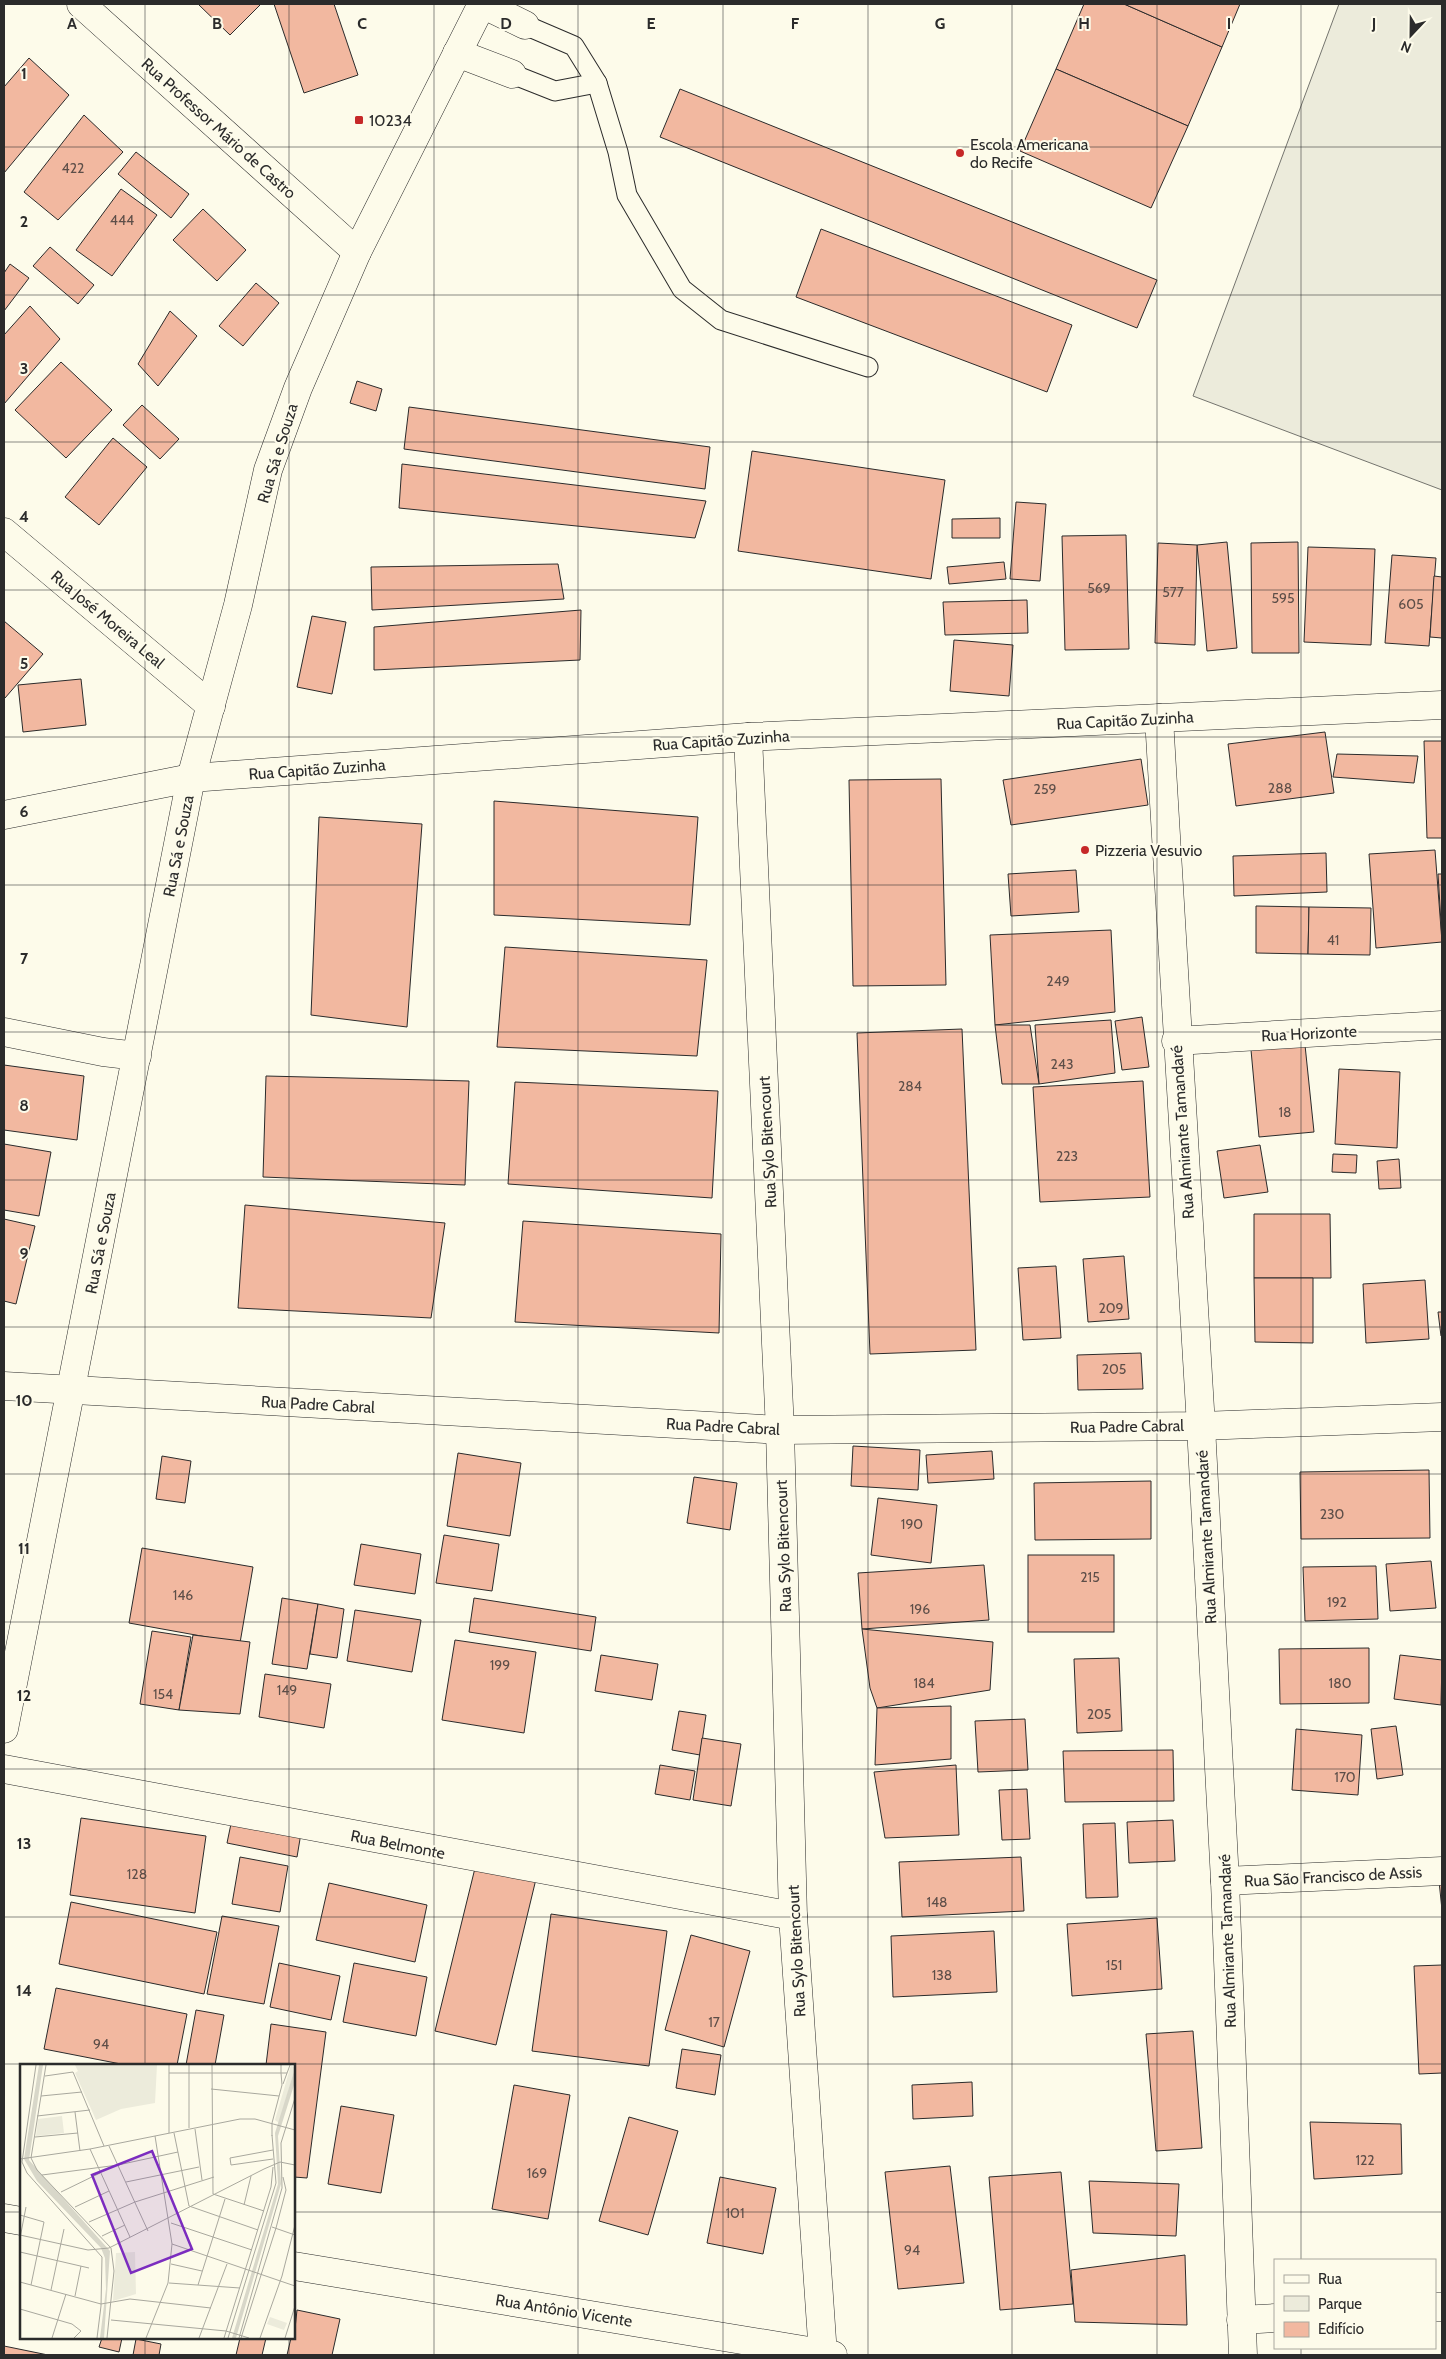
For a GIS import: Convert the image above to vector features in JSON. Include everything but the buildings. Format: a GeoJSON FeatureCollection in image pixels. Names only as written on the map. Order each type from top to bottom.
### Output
{"type":"FeatureCollection","features":[{"type":"Feature","properties":{"kind":"street","name":"Rua Professor Mário de Castro"},"geometry":{"type":"LineString","coordinates":[[81,4],[358,252]]}},
{"type":"Feature","properties":{"kind":"street","name":"Rua Sá e Souza"},"geometry":{"type":"LineString","coordinates":[[4,1729],[191,778],[238,605],[268,470],[298,388],[358,252],[482,4]]}},
{"type":"Feature","properties":{"kind":"street"},"geometry":{"type":"LineString","coordinates":[[482,4],[525,25]]}},
{"type":"Feature","properties":{"kind":"street"},"geometry":{"type":"LineString","coordinates":[[457,53],[512,74]]}},
{"type":"Feature","properties":{"kind":"street","name":"Rua José Moreira Leal"},"geometry":{"type":"LineString","coordinates":[[4,532],[211,706]]}},
{"type":"Feature","properties":{"kind":"street","name":"Rua Capitão Zuzinha"},"geometry":{"type":"LineString","coordinates":[[4,816],[191,778],[748,737],[1442,705]]}},
{"type":"Feature","properties":{"kind":"street","name":"Rua Almirante Tamandaré"},"geometry":{"type":"LineString","coordinates":[[1159,718],[1176,1041],[1201,1426],[1224,1882],[1243,2355]]}},
{"type":"Feature","properties":{"kind":"street","name":"Rua Sylo Bitencourt"},"geometry":{"type":"LineString","coordinates":[[748,737],[780,1430],[793,1916],[827,2354]]}},
{"type":"Feature","properties":{"kind":"street","name":"Rua Horizonte"},"geometry":{"type":"LineString","coordinates":[[1176,1041],[1442,1025]]}},
{"type":"Feature","properties":{"kind":"street"},"geometry":{"type":"LineString","coordinates":[[4,1032],[103,1052],[137,1056]]}},
{"type":"Feature","properties":{"kind":"street","name":"Rua Padre Cabral"},"geometry":{"type":"LineString","coordinates":[[4,1386],[780,1430],[1201,1426],[1442,1417]]}},
{"type":"Feature","properties":{"kind":"street","name":"Rua Belmonte"},"geometry":{"type":"LineString","coordinates":[[4,1769],[793,1916]]}},
{"type":"Feature","properties":{"kind":"street","name":"Rua São Francisco de Assis"},"geometry":{"type":"LineString","coordinates":[[1224,1882],[1442,1871]]}},
{"type":"Feature","properties":{"kind":"street"},"geometry":{"type":"LineString","coordinates":[[4,2218],[20,2221]]}},
{"type":"Feature","properties":{"kind":"street","name":"Rua Antônio Vicente"},"geometry":{"type":"LineString","coordinates":[[295,2266],[827,2354]]}},
{"type":"Feature","properties":{"kind":"street"},"geometry":{"type":"LineString","coordinates":[[1241,2320],[1274,2318]]}},
{"type":"Feature","properties":{"kind":"lane"},"geometry":{"type":"LineString","coordinates":[[525,25],[574,46],[597,84],[618,152],[627,196],[682,289],[721,320],[868,367]]}},
{"type":"Feature","properties":{"kind":"lane"},"geometry":{"type":"LineString","coordinates":[[512,74],[555,91],[597,84]]}},
{"type":"Feature","properties":{"kind":"green space"},"geometry":{"type":"Polygon","coordinates":[[[1339,4],[1442,4],[1442,490],[1193,396],[1339,4]]]}},
{"type":"Feature","properties":{"kind":"place","name":"10234"},"geometry":{"type":"Point","coordinates":[359,120]}},
{"type":"Feature","properties":{"kind":"place","name":"Escola Americana do Recife"},"geometry":{"type":"Point","coordinates":[960,153]}},
{"type":"Feature","properties":{"kind":"place","name":"Pizzeria Vesuvio"},"geometry":{"type":"Point","coordinates":[1085,850]}}]}
